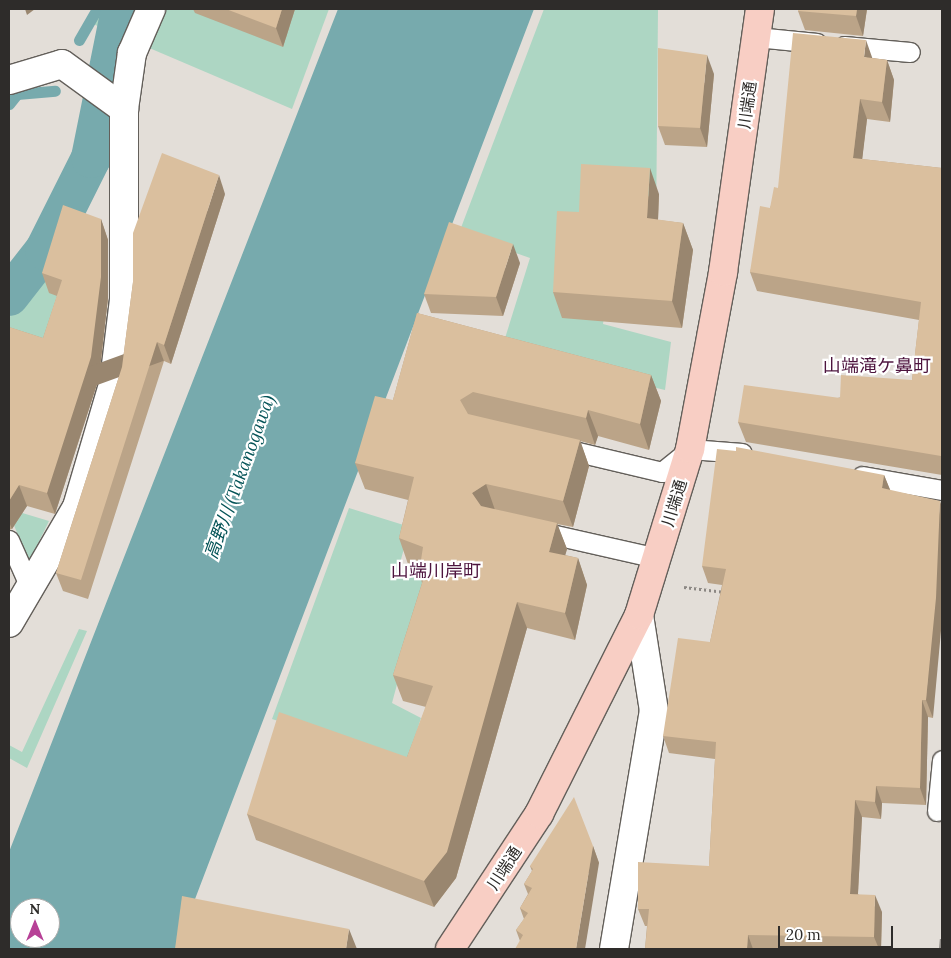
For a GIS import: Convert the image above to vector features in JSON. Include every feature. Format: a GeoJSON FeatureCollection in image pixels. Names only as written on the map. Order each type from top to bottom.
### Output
{"type":"FeatureCollection","features":[{"type":"Feature","properties":{"kind":"highway","name":"川端通"},"geometry":{"type":"LineString","coordinates":[[450,949],[539,814],[640,615],[690,448],[722,272],[760,9]]}},
{"type":"Feature","properties":{"kind":"street"},"geometry":{"type":"LineString","coordinates":[[9,623],[29,585],[77,507],[114,382],[124,299],[118,105],[132,53],[151,9]]}},
{"type":"Feature","properties":{"kind":"street"},"geometry":{"type":"LineString","coordinates":[[9,80],[62,64],[118,105]]}},
{"type":"Feature","properties":{"kind":"street"},"geometry":{"type":"LineString","coordinates":[[614,949],[654,711],[640,615]]}},
{"type":"Feature","properties":{"kind":"lane"},"geometry":{"type":"LineString","coordinates":[[756,37],[910,52]]}},
{"type":"Feature","properties":{"kind":"lane"},"geometry":{"type":"LineString","coordinates":[[538,443],[662,472],[690,448],[711,447],[759,456]]}},
{"type":"Feature","properties":{"kind":"lane"},"geometry":{"type":"LineString","coordinates":[[846,473],[942,490]]}},
{"type":"Feature","properties":{"kind":"lane"},"geometry":{"type":"LineString","coordinates":[[521,528],[657,558]]}},
{"type":"Feature","properties":{"kind":"lane"},"geometry":{"type":"LineString","coordinates":[[9,540],[29,585]]}},
{"type":"Feature","properties":{"kind":"lane"},"geometry":{"type":"LineString","coordinates":[[937,811],[942,760]]}},
{"type":"Feature","properties":{"kind":"path"},"geometry":{"type":"LineString","coordinates":[[676,586],[731,593]]}},
{"type":"Feature","properties":{"kind":"green space"},"geometry":{"type":"Polygon","coordinates":[[[100,9],[329,9],[292,109],[93,24],[100,9]]]}},
{"type":"Feature","properties":{"kind":"green space"},"geometry":{"type":"Polygon","coordinates":[[[544,9],[658,9],[656,233],[617,226],[603,324],[671,342],[665,390],[501,351],[530,258],[459,233],[544,9]]]}},
{"type":"Feature","properties":{"kind":"green space"},"geometry":{"type":"Polygon","coordinates":[[[48,263],[93,364],[9,339],[9,318],[48,263]]]}},
{"type":"Feature","properties":{"kind":"green space"},"geometry":{"type":"Polygon","coordinates":[[[349,508],[410,527],[398,570],[425,580],[392,703],[421,718],[407,762],[272,719],[349,508]]]}},
{"type":"Feature","properties":{"kind":"green space"},"geometry":{"type":"Polygon","coordinates":[[[9,509],[49,521],[29,562],[9,513],[9,509]]]}},
{"type":"Feature","properties":{"kind":"green space"},"geometry":{"type":"Polygon","coordinates":[[[79,629],[87,631],[27,768],[9,758],[9,745],[22,752],[79,629]]]}},
{"type":"Feature","properties":{"kind":"water","name":"高野川 (Takanogawa)"},"geometry":{"type":"Polygon","coordinates":[[[338,9],[534,9],[176,949],[9,949],[9,852],[338,9]]]}},
{"type":"Feature","properties":{"kind":"building"},"geometry":{"type":"Polygon","coordinates":[[[226,9],[282,9],[276,28],[226,9]]]}},
{"type":"Feature","properties":{"kind":"building"},"geometry":{"type":"Polygon","coordinates":[[[798,9],[857,9],[856,16],[798,11],[798,9]]]}},
{"type":"Feature","properties":{"kind":"building"},"geometry":{"type":"Polygon","coordinates":[[[793,33],[866,40],[864,57],[887,60],[882,102],[860,99],[853,158],[942,168],[941,456],[738,422],[744,385],[840,398],[841,375],[912,380],[921,302],[750,272],[760,206],[770,208],[774,187],[778,188],[793,33]]]}},
{"type":"Feature","properties":{"kind":"building"},"geometry":{"type":"Polygon","coordinates":[[[658,48],[707,55],[700,128],[658,126],[658,48]]]}},
{"type":"Feature","properties":{"kind":"building"},"geometry":{"type":"Polygon","coordinates":[[[162,153],[219,175],[164,345],[157,342],[81,580],[56,573],[122,367],[133,282],[133,233],[162,153]]]}},
{"type":"Feature","properties":{"kind":"building"},"geometry":{"type":"Polygon","coordinates":[[[581,164],[650,168],[647,218],[683,223],[672,301],[553,292],[557,211],[579,212],[581,164]]]}},
{"type":"Feature","properties":{"kind":"building"},"geometry":{"type":"Polygon","coordinates":[[[63,205],[101,219],[101,277],[91,357],[47,493],[19,485],[9,501],[9,327],[43,338],[62,280],[42,273],[63,205]]]}},
{"type":"Feature","properties":{"kind":"building"},"geometry":{"type":"Polygon","coordinates":[[[449,222],[513,244],[496,297],[424,294],[449,222]]]}},
{"type":"Feature","properties":{"kind":"building"},"geometry":{"type":"Polygon","coordinates":[[[417,313],[651,375],[640,424],[588,410],[586,418],[473,392],[460,400],[468,414],[580,440],[563,501],[486,484],[472,493],[481,506],[557,523],[549,552],[578,558],[565,613],[517,602],[447,852],[424,881],[247,814],[279,712],[407,757],[433,686],[393,675],[425,574],[419,573],[423,547],[399,538],[414,477],[355,463],[375,396],[393,400],[417,313]]]}},
{"type":"Feature","properties":{"kind":"building"},"geometry":{"type":"Polygon","coordinates":[[[736,447],[884,475],[882,488],[940,501],[936,598],[926,700],[922,700],[920,788],[876,786],[875,802],[855,800],[850,894],[875,895],[874,937],[748,935],[747,949],[645,949],[649,909],[638,909],[638,862],[709,866],[716,742],[663,736],[678,638],[710,642],[726,569],[702,566],[717,449],[736,451],[736,447]]]}},
{"type":"Feature","properties":{"kind":"building"},"geometry":{"type":"Polygon","coordinates":[[[574,797],[593,846],[576,949],[515,949],[523,935],[516,930],[528,913],[520,908],[532,888],[524,884],[533,869],[530,866],[574,797]]]}},
{"type":"Feature","properties":{"kind":"building"},"geometry":{"type":"Polygon","coordinates":[[[182,896],[349,929],[346,949],[175,949],[182,896]]]}},
{"type":"Feature","properties":{"kind":"waterway"},"geometry":{"type":"LineString","coordinates":[[79,40],[97,9]]}},
{"type":"Feature","properties":{"kind":"waterway"},"geometry":{"type":"LineString","coordinates":[[9,296],[45,250],[91,158],[121,9]]}},
{"type":"Feature","properties":{"kind":"waterway"},"geometry":{"type":"LineString","coordinates":[[9,104],[17,94],[55,91]]}},
{"type":"Feature","properties":{"kind":"railway"},"geometry":{"type":"LineString","coordinates":[[941,949],[942,938]]}},
{"type":"Feature","properties":{"kind":"district","name":"山端滝ケ鼻町"},"geometry":{"type":"Point","coordinates":[877,366]}},
{"type":"Feature","properties":{"kind":"district","name":"山端川岸町"},"geometry":{"type":"Point","coordinates":[436,571]}}]}
